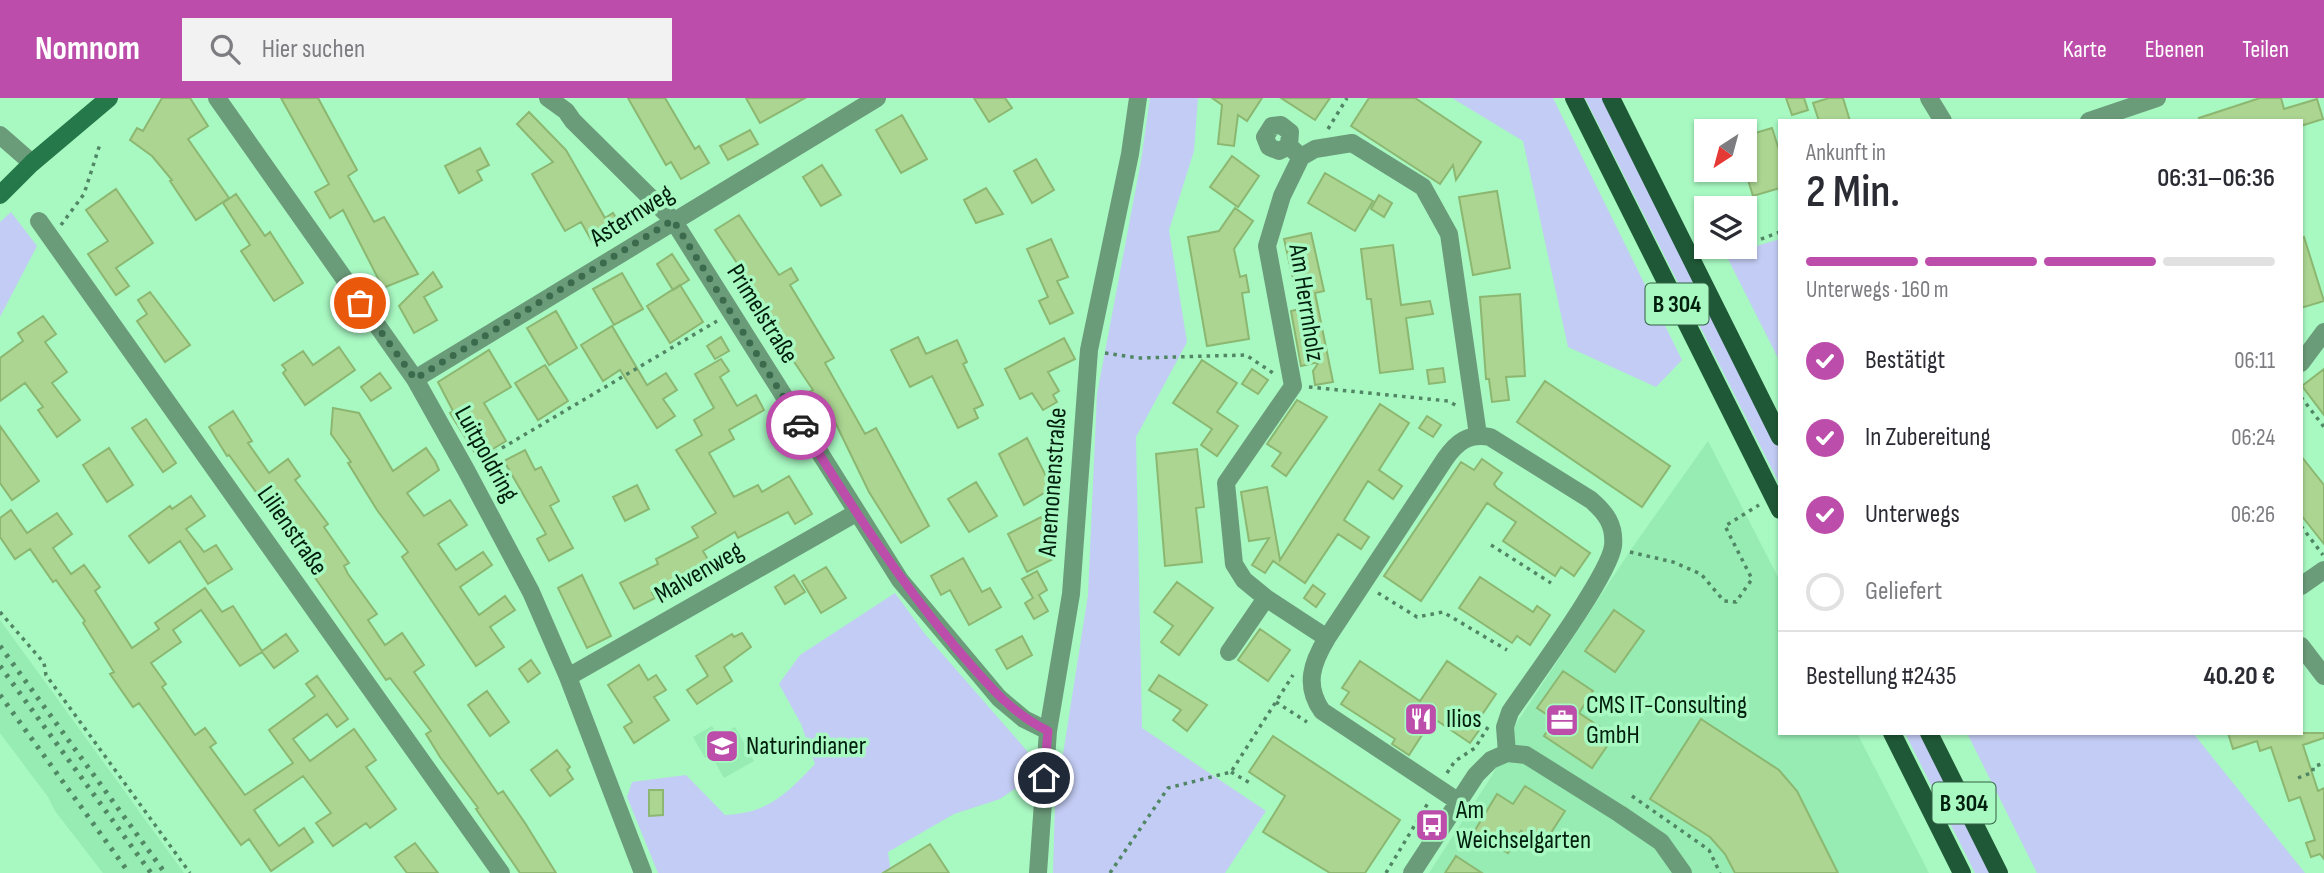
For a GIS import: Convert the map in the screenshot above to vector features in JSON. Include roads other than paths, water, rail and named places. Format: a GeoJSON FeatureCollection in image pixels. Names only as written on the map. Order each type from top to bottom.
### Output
{"type":"FeatureCollection","features":[{"type":"Feature","properties":{"kind":"main road","name":"B 304"},"geometry":{"type":"LineString","coordinates":[[1574,98],[1778,506]]}},
{"type":"Feature","properties":{"kind":"main road","name":"B 304"},"geometry":{"type":"LineString","coordinates":[[1611,98],[1778,433]]}},
{"type":"Feature","properties":{"kind":"main road","name":"B 304"},"geometry":{"type":"LineString","coordinates":[[1893,735],[1962,873]]}},
{"type":"Feature","properties":{"kind":"main road","name":"B 304"},"geometry":{"type":"LineString","coordinates":[[1929,735],[1999,873]]}},
{"type":"Feature","properties":{"kind":"street"},"geometry":{"type":"LineString","coordinates":[[0,195],[32,163],[109,98]]}},
{"type":"Feature","properties":{"kind":"street","name":"Luitpoldring"},"geometry":{"type":"LineString","coordinates":[[217,98],[415,379],[531,592],[568,677],[643,873]]}},
{"type":"Feature","properties":{"kind":"street","name":"Primelstraße"},"geometry":{"type":"LineString","coordinates":[[548,98],[566,111],[673,220],[900,580],[999,698],[1024,719],[1048,731]]}},
{"type":"Feature","properties":{"kind":"street","name":"Asternweg"},"geometry":{"type":"LineString","coordinates":[[415,379],[877,98]]}},
{"type":"Feature","properties":{"kind":"street","name":"Anemonenstraße"},"geometry":{"type":"LineString","coordinates":[[1038,873],[1048,731],[1072,594],[1089,350],[1130,154],[1138,98]]}},
{"type":"Feature","properties":{"kind":"street"},"geometry":{"type":"LineString","coordinates":[[1929,98],[1942,119]]}},
{"type":"Feature","properties":{"kind":"street"},"geometry":{"type":"LineString","coordinates":[[2095,119],[2157,98]]}},
{"type":"Feature","properties":{"kind":"street"},"geometry":{"type":"LineString","coordinates":[[0,135],[32,163]]}},
{"type":"Feature","properties":{"kind":"street","name":"Am Herrnholz"},"geometry":{"type":"LineString","coordinates":[[1327,638],[1266,598],[1244,580],[1234,564],[1227,483],[1293,386],[1267,246],[1282,196],[1302,151],[1352,143],[1423,187],[1449,234],[1478,435]]}},
{"type":"Feature","properties":{"kind":"street","name":"Lilienstraße"},"geometry":{"type":"LineString","coordinates":[[38,221],[501,873]]}},
{"type":"Feature","properties":{"kind":"street"},"geometry":{"type":"LineString","coordinates":[[2303,360],[2324,332]]}},
{"type":"Feature","properties":{"kind":"street"},"geometry":{"type":"LineString","coordinates":[[1459,802],[1322,711],[1313,698],[1311,676],[1313,662],[1327,638],[1455,444],[1478,435],[1490,437],[1591,500],[1605,512],[1612,527],[1613,548],[1598,577],[1510,712],[1505,727],[1507,753]]}},
{"type":"Feature","properties":{"kind":"street","name":"Malvenweg"},"geometry":{"type":"LineString","coordinates":[[568,677],[856,513]]}},
{"type":"Feature","properties":{"kind":"street"},"geometry":{"type":"LineString","coordinates":[[2303,585],[2324,570]]}},
{"type":"Feature","properties":{"kind":"street"},"geometry":{"type":"LineString","coordinates":[[1229,652],[1266,598]]}},
{"type":"Feature","properties":{"kind":"street"},"geometry":{"type":"LineString","coordinates":[[2303,649],[2324,676]]}},
{"type":"Feature","properties":{"kind":"street"},"geometry":{"type":"LineString","coordinates":[[1412,873],[1476,775],[1491,760],[1507,753],[1534,760],[1620,814],[1661,842],[1683,873]]}},
{"type":"Feature","properties":{"kind":"railway"},"geometry":{"type":"LineString","coordinates":[[0,646],[165,873]]}},
{"type":"Feature","properties":{"kind":"railway"},"geometry":{"type":"LineString","coordinates":[[0,666],[151,873]]}},
{"type":"Feature","properties":{"kind":"railway"},"geometry":{"type":"LineString","coordinates":[[0,695],[129,873]]}},
{"type":"Feature","properties":{"kind":"place","name":"Ilios"},"geometry":{"type":"Point","coordinates":[1421,719]}},
{"type":"Feature","properties":{"kind":"place","name":"CMS IT-Consulting GmbH"},"geometry":{"type":"Point","coordinates":[1562,720]}},
{"type":"Feature","properties":{"kind":"place","name":"Naturindianer"},"geometry":{"type":"Point","coordinates":[722,746]}},
{"type":"Feature","properties":{"kind":"place","name":"Am Weichselgarten"},"geometry":{"type":"Point","coordinates":[1432,825]}}]}
